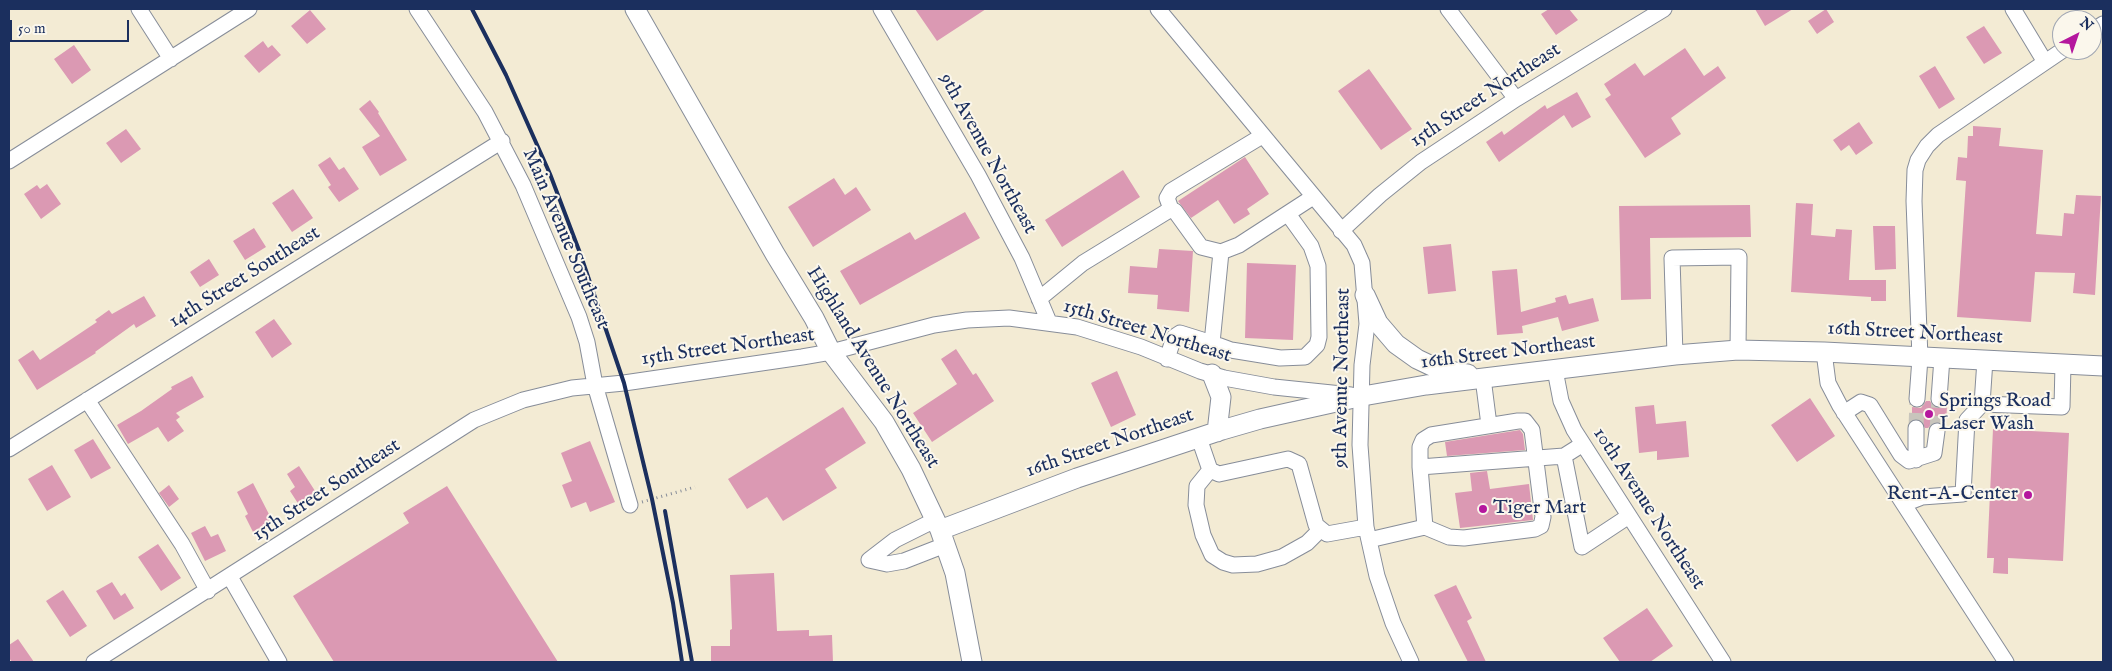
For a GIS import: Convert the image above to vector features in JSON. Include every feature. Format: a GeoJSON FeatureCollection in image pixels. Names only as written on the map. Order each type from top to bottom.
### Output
{"type":"FeatureCollection","features":[{"type":"Feature","properties":{"kind":"main road","name":"Highland Avenue Northeast"},"geometry":{"type":"LineString","coordinates":[[635,9],[737,189],[814,318],[831,352],[884,422],[915,477],[940,532],[961,596],[972,662]]}},
{"type":"Feature","properties":{"kind":"main road"},"geometry":{"type":"LineString","coordinates":[[1365,295],[1378,323],[1396,344],[1410,354],[1438,369],[1484,378]]}},
{"type":"Feature","properties":{"kind":"main road","name":"16th Street Northeast"},"geometry":{"type":"LineString","coordinates":[[940,532],[1077,478],[1260,419],[1363,396],[1484,378],[1675,355],[1738,350],[1824,352],[2103,366]]}},
{"type":"Feature","properties":{"kind":"main road"},"geometry":{"type":"LineString","coordinates":[[1208,435],[1221,397],[1212,374]]}},
{"type":"Feature","properties":{"kind":"street"},"geometry":{"type":"LineString","coordinates":[[139,9],[171,59]]}},
{"type":"Feature","properties":{"kind":"street"},"geometry":{"type":"LineString","coordinates":[[9,161],[249,9]]}},
{"type":"Feature","properties":{"kind":"street","name":"Main Avenue Southeast"},"geometry":{"type":"LineString","coordinates":[[417,9],[485,112],[523,184],[580,317],[587,342],[594,385],[630,505]]}},
{"type":"Feature","properties":{"kind":"street","name":"9th Avenue Northeast"},"geometry":{"type":"LineString","coordinates":[[881,9],[978,175],[1022,258],[1049,322]]}},
{"type":"Feature","properties":{"kind":"street","name":"9th Avenue Northeast"},"geometry":{"type":"LineString","coordinates":[[1158,9],[1354,245],[1362,263],[1367,324],[1362,365],[1363,396],[1360,445],[1368,534],[1376,576],[1393,623],[1411,662]]}},
{"type":"Feature","properties":{"kind":"street"},"geometry":{"type":"LineString","coordinates":[[1448,9],[1516,99]]}},
{"type":"Feature","properties":{"kind":"street","name":"15th Street Northeast"},"geometry":{"type":"LineString","coordinates":[[1341,230],[1421,162],[1516,99],[1664,9]]}},
{"type":"Feature","properties":{"kind":"street"},"geometry":{"type":"LineString","coordinates":[[2013,9],[2045,62]]}},
{"type":"Feature","properties":{"kind":"street"},"geometry":{"type":"LineString","coordinates":[[1917,399],[1920,358],[1914,201],[1915,170],[1918,160],[1926,146],[1938,135],[2052,57]]}},
{"type":"Feature","properties":{"kind":"street"},"geometry":{"type":"LineString","coordinates":[[1262,136],[1171,191],[1167,198],[1170,209],[1175,211],[1201,247],[1221,252],[1239,245],[1313,197]]}},
{"type":"Feature","properties":{"kind":"street","name":"14th Street Southeast"},"geometry":{"type":"LineString","coordinates":[[9,449],[502,141]]}},
{"type":"Feature","properties":{"kind":"street"},"geometry":{"type":"LineString","coordinates":[[1039,299],[1083,263],[1170,209]]}},
{"type":"Feature","properties":{"kind":"street"},"geometry":{"type":"LineString","coordinates":[[1167,359],[1174,337],[1180,334],[1231,350],[1280,358],[1305,357],[1317,345],[1319,337],[1318,266],[1311,246],[1288,214]]}},
{"type":"Feature","properties":{"kind":"street"},"geometry":{"type":"LineString","coordinates":[[1212,343],[1221,252]]}},
{"type":"Feature","properties":{"kind":"street"},"geometry":{"type":"LineString","coordinates":[[1675,355],[1672,258],[1739,256],[1738,350]]}},
{"type":"Feature","properties":{"kind":"street","name":"15th Street Northeast"},"geometry":{"type":"LineString","coordinates":[[594,385],[624,383],[831,352],[934,326],[967,320],[1009,318],[1076,327],[1141,347],[1167,359],[1212,374],[1274,387],[1363,396]]}},
{"type":"Feature","properties":{"kind":"street"},"geometry":{"type":"LineString","coordinates":[[1824,352],[1828,382],[1844,413],[2006,662]]}},
{"type":"Feature","properties":{"kind":"street"},"geometry":{"type":"LineString","coordinates":[[1939,399],[1942,358]]}},
{"type":"Feature","properties":{"kind":"street"},"geometry":{"type":"LineString","coordinates":[[1904,504],[1922,497],[1963,494],[1968,420],[1982,404],[1985,360]]}},
{"type":"Feature","properties":{"kind":"street"},"geometry":{"type":"LineString","coordinates":[[1982,404],[2062,407],[2063,364]]}},
{"type":"Feature","properties":{"kind":"street","name":"10th Avenue Northeast"},"geometry":{"type":"LineString","coordinates":[[1555,370],[1561,401],[1571,424],[1723,662]]}},
{"type":"Feature","properties":{"kind":"street"},"geometry":{"type":"LineString","coordinates":[[1484,378],[1489,425]]}},
{"type":"Feature","properties":{"kind":"street","name":"15th Street Southeast"},"geometry":{"type":"LineString","coordinates":[[94,662],[474,420],[523,400],[572,388],[594,385]]}},
{"type":"Feature","properties":{"kind":"street"},"geometry":{"type":"LineString","coordinates":[[87,400],[182,544],[208,591]]}},
{"type":"Feature","properties":{"kind":"street"},"geometry":{"type":"LineString","coordinates":[[1844,413],[1860,403],[1868,403],[1901,456],[1909,461],[1934,454],[1937,431]]}},
{"type":"Feature","properties":{"kind":"street"},"geometry":{"type":"LineString","coordinates":[[1210,470],[1219,474],[1288,459],[1299,464],[1316,525],[1327,534],[1368,534],[1425,527],[1455,538],[1535,529],[1541,526],[1544,518],[1537,458],[1532,430],[1528,422],[1518,421],[1489,425],[1431,435],[1423,440],[1420,447],[1420,468],[1425,527]]}},
{"type":"Feature","properties":{"kind":"street"},"geometry":{"type":"LineString","coordinates":[[1916,428],[1916,460]]}},
{"type":"Feature","properties":{"kind":"street"},"geometry":{"type":"LineString","coordinates":[[1208,435],[1210,470],[1198,486],[1196,505],[1203,535],[1212,555],[1223,562],[1233,565],[1257,564],[1282,557],[1307,543],[1321,529]]}},
{"type":"Feature","properties":{"kind":"street"},"geometry":{"type":"LineString","coordinates":[[1420,468],[1564,456],[1583,444]]}},
{"type":"Feature","properties":{"kind":"street"},"geometry":{"type":"LineString","coordinates":[[1564,456],[1582,548],[1629,516]]}},
{"type":"Feature","properties":{"kind":"street"},"geometry":{"type":"LineString","coordinates":[[230,577],[279,662]]}},
{"type":"Feature","properties":{"kind":"path"},"geometry":{"type":"LineString","coordinates":[[630,505],[695,487]]}},
{"type":"Feature","properties":{"kind":"building"},"geometry":{"type":"Polygon","coordinates":[[[915,9],[986,9],[937,41],[915,9]]]}},
{"type":"Feature","properties":{"kind":"building"},"geometry":{"type":"Polygon","coordinates":[[[1549,9],[1569,9],[1578,20],[1556,35],[1541,14],[1549,9]]]}},
{"type":"Feature","properties":{"kind":"building"},"geometry":{"type":"Polygon","coordinates":[[[1755,9],[1793,9],[1765,26],[1755,9]]]}},
{"type":"Feature","properties":{"kind":"building"},"geometry":{"type":"Polygon","coordinates":[[[1826,9],[1834,22],[1817,34],[1808,21],[1826,9]]]}},
{"type":"Feature","properties":{"kind":"building"},"geometry":{"type":"Polygon","coordinates":[[[310,10],[326,29],[307,44],[291,26],[310,10]]]}},
{"type":"Feature","properties":{"kind":"building"},"geometry":{"type":"Polygon","coordinates":[[[1984,26],[2002,53],[1984,64],[1966,37],[1984,26]]]}},
{"type":"Feature","properties":{"kind":"building"},"geometry":{"type":"Polygon","coordinates":[[[263,41],[268,48],[272,45],[281,55],[259,73],[244,56],[263,41]]]}},
{"type":"Feature","properties":{"kind":"building"},"geometry":{"type":"Polygon","coordinates":[[[74,45],[91,70],[72,84],[54,59],[74,45]]]}},
{"type":"Feature","properties":{"kind":"building"},"geometry":{"type":"Polygon","coordinates":[[[1685,48],[1704,76],[1718,66],[1726,78],[1671,118],[1681,134],[1645,158],[1605,99],[1611,95],[1604,84],[1635,63],[1644,76],[1685,48]]]}},
{"type":"Feature","properties":{"kind":"building"},"geometry":{"type":"Polygon","coordinates":[[[1935,66],[1955,99],[1939,109],[1919,76],[1935,66]]]}},
{"type":"Feature","properties":{"kind":"building"},"geometry":{"type":"Polygon","coordinates":[[[1369,69],[1412,129],[1381,150],[1338,91],[1369,69]]]}},
{"type":"Feature","properties":{"kind":"building"},"geometry":{"type":"Polygon","coordinates":[[[1577,92],[1591,117],[1572,128],[1564,115],[1499,162],[1486,142],[1502,131],[1504,135],[1545,105],[1547,109],[1577,92]]]}},
{"type":"Feature","properties":{"kind":"building"},"geometry":{"type":"Polygon","coordinates":[[[370,100],[407,160],[380,176],[362,147],[380,136],[359,109],[370,100]]]}},
{"type":"Feature","properties":{"kind":"building"},"geometry":{"type":"Polygon","coordinates":[[[1859,122],[1873,143],[1856,155],[1849,145],[1841,151],[1833,140],[1859,122]]]}},
{"type":"Feature","properties":{"kind":"building"},"geometry":{"type":"Polygon","coordinates":[[[1973,126],[2001,128],[1999,146],[2043,150],[2036,234],[2062,236],[2064,213],[2074,214],[2076,195],[2101,196],[2095,295],[2073,293],[2075,273],[2035,272],[2031,322],[1957,317],[1966,181],[1956,180],[1958,157],[1967,158],[1968,136],[1973,136],[1973,126]]]}},
{"type":"Feature","properties":{"kind":"building"},"geometry":{"type":"Polygon","coordinates":[[[126,129],[141,149],[121,163],[106,143],[126,129]]]}},
{"type":"Feature","properties":{"kind":"building"},"geometry":{"type":"Polygon","coordinates":[[[330,157],[339,170],[344,167],[359,189],[339,202],[328,187],[331,185],[318,165],[330,157]]]}},
{"type":"Feature","properties":{"kind":"building"},"geometry":{"type":"Polygon","coordinates":[[[1245,157],[1269,194],[1247,209],[1250,214],[1234,224],[1218,200],[1191,218],[1178,201],[1245,157]]]}},
{"type":"Feature","properties":{"kind":"building"},"geometry":{"type":"Polygon","coordinates":[[[1123,170],[1140,197],[1062,247],[1045,220],[1123,170]]]}},
{"type":"Feature","properties":{"kind":"building"},"geometry":{"type":"Polygon","coordinates":[[[834,178],[845,195],[856,187],[871,210],[813,247],[788,207],[834,178]]]}},
{"type":"Feature","properties":{"kind":"building"},"geometry":{"type":"Polygon","coordinates":[[[47,184],[61,204],[41,219],[24,194],[37,185],[40,189],[47,184]]]}},
{"type":"Feature","properties":{"kind":"building"},"geometry":{"type":"Polygon","coordinates":[[[293,189],[313,218],[292,232],[272,203],[293,189]]]}},
{"type":"Feature","properties":{"kind":"building"},"geometry":{"type":"Polygon","coordinates":[[[1796,203],[1813,204],[1811,235],[1835,237],[1836,229],[1852,230],[1849,280],[1886,280],[1886,301],[1871,301],[1871,297],[1791,292],[1796,203]]]}},
{"type":"Feature","properties":{"kind":"building"},"geometry":{"type":"Polygon","coordinates":[[[1750,205],[1751,237],[1650,238],[1651,299],[1621,300],[1619,206],[1750,205]]]}},
{"type":"Feature","properties":{"kind":"building"},"geometry":{"type":"Polygon","coordinates":[[[965,212],[980,238],[860,305],[840,271],[910,232],[915,240],[965,212]]]}},
{"type":"Feature","properties":{"kind":"building"},"geometry":{"type":"Polygon","coordinates":[[[1873,226],[1895,226],[1896,269],[1875,270],[1873,226]]]}},
{"type":"Feature","properties":{"kind":"building"},"geometry":{"type":"Polygon","coordinates":[[[254,228],[266,247],[245,260],[233,241],[254,228]]]}},
{"type":"Feature","properties":{"kind":"building"},"geometry":{"type":"Polygon","coordinates":[[[1451,244],[1456,291],[1428,294],[1423,247],[1451,244]]]}},
{"type":"Feature","properties":{"kind":"building"},"geometry":{"type":"Polygon","coordinates":[[[1159,249],[1193,251],[1189,312],[1157,309],[1158,295],[1128,293],[1130,266],[1157,268],[1159,249]]]}},
{"type":"Feature","properties":{"kind":"building"},"geometry":{"type":"Polygon","coordinates":[[[209,259],[219,275],[200,287],[190,272],[209,259]]]}},
{"type":"Feature","properties":{"kind":"building"},"geometry":{"type":"Polygon","coordinates":[[[1247,263],[1296,265],[1293,340],[1245,338],[1247,263]]]}},
{"type":"Feature","properties":{"kind":"building"},"geometry":{"type":"Polygon","coordinates":[[[1517,269],[1521,312],[1556,302],[1555,298],[1566,295],[1569,304],[1593,298],[1599,321],[1562,331],[1558,317],[1522,326],[1523,333],[1497,335],[1492,271],[1517,269]]]}},
{"type":"Feature","properties":{"kind":"building"},"geometry":{"type":"Polygon","coordinates":[[[144,296],[156,316],[136,328],[134,324],[96,353],[37,390],[18,360],[33,350],[40,360],[97,322],[95,320],[109,310],[112,314],[144,296]]]}},
{"type":"Feature","properties":{"kind":"building"},"geometry":{"type":"Polygon","coordinates":[[[274,319],[292,344],[272,358],[255,332],[274,319]]]}},
{"type":"Feature","properties":{"kind":"building"},"geometry":{"type":"Polygon","coordinates":[[[956,349],[973,375],[976,373],[994,401],[932,442],[913,413],[957,384],[941,359],[956,349]]]}},
{"type":"Feature","properties":{"kind":"building"},"geometry":{"type":"Polygon","coordinates":[[[1117,371],[1136,415],[1111,427],[1091,383],[1117,371]]]}},
{"type":"Feature","properties":{"kind":"building"},"geometry":{"type":"Polygon","coordinates":[[[192,376],[204,397],[176,413],[180,417],[176,420],[184,431],[168,442],[158,427],[128,444],[117,425],[141,411],[172,389],[171,387],[192,376]]]}},
{"type":"Feature","properties":{"kind":"building"},"geometry":{"type":"Polygon","coordinates":[[[1810,398],[1835,436],[1797,462],[1771,425],[1810,398]]]}},
{"type":"Feature","properties":{"kind":"building","name":"Springs Road Laser Wash"},"geometry":{"type":"Polygon","coordinates":[[[1926,401],[1930,401],[1933,406],[1938,408],[1947,404],[1946,427],[1938,422],[1925,428],[1920,420],[1912,420],[1912,407],[1921,408],[1926,401]]]}},
{"type":"Feature","properties":{"kind":"building"},"geometry":{"type":"Polygon","coordinates":[[[1654,405],[1656,424],[1686,421],[1689,457],[1657,460],[1657,451],[1639,453],[1635,407],[1654,405]]]}},
{"type":"Feature","properties":{"kind":"building"},"geometry":{"type":"Polygon","coordinates":[[[843,407],[866,443],[825,469],[837,488],[783,521],[767,497],[747,509],[728,479],[843,407]]]}},
{"type":"Feature","properties":{"kind":"building","name":"Rent-A-Center"},"geometry":{"type":"Polygon","coordinates":[[[1993,429],[2069,433],[2063,561],[2008,558],[2008,574],[1993,573],[1994,558],[1987,558],[1993,429]]]}},
{"type":"Feature","properties":{"kind":"building"},"geometry":{"type":"Polygon","coordinates":[[[1520,430],[1523,434],[1525,450],[1447,456],[1445,442],[1520,430]]]}},
{"type":"Feature","properties":{"kind":"building"},"geometry":{"type":"Polygon","coordinates":[[[93,439],[111,468],[91,479],[74,450],[93,439]]]}},
{"type":"Feature","properties":{"kind":"building"},"geometry":{"type":"Polygon","coordinates":[[[590,441],[615,502],[590,512],[586,502],[571,508],[562,485],[572,481],[561,453],[590,441]]]}},
{"type":"Feature","properties":{"kind":"building"},"geometry":{"type":"Polygon","coordinates":[[[52,465],[71,497],[47,511],[28,479],[52,465]]]}},
{"type":"Feature","properties":{"kind":"building"},"geometry":{"type":"Polygon","coordinates":[[[299,466],[317,494],[299,505],[290,491],[295,487],[287,474],[299,466]]]}},
{"type":"Feature","properties":{"kind":"building","name":"Tiger Mart"},"geometry":{"type":"Polygon","coordinates":[[[1487,471],[1490,489],[1529,484],[1533,520],[1460,528],[1455,493],[1472,491],[1470,473],[1487,471]]]}},
{"type":"Feature","properties":{"kind":"building"},"geometry":{"type":"Polygon","coordinates":[[[253,483],[273,522],[253,532],[245,516],[248,514],[237,492],[253,483]]]}},
{"type":"Feature","properties":{"kind":"building"},"geometry":{"type":"Polygon","coordinates":[[[169,485],[179,499],[169,507],[159,493],[169,485]]]}},
{"type":"Feature","properties":{"kind":"building"},"geometry":{"type":"Polygon","coordinates":[[[447,486],[558,662],[334,662],[293,596],[409,523],[403,513],[447,486]]]}},
{"type":"Feature","properties":{"kind":"building"},"geometry":{"type":"Polygon","coordinates":[[[205,526],[211,537],[218,534],[226,551],[205,561],[191,533],[205,526]]]}},
{"type":"Feature","properties":{"kind":"building"},"geometry":{"type":"Polygon","coordinates":[[[158,544],[181,578],[161,591],[138,557],[158,544]]]}},
{"type":"Feature","properties":{"kind":"building"},"geometry":{"type":"Polygon","coordinates":[[[774,573],[777,631],[809,630],[809,636],[832,635],[833,662],[711,662],[711,646],[730,646],[730,630],[732,629],[730,575],[774,573]]]}},
{"type":"Feature","properties":{"kind":"building"},"geometry":{"type":"Polygon","coordinates":[[[112,582],[121,596],[125,593],[134,608],[114,620],[96,591],[112,582]]]}},
{"type":"Feature","properties":{"kind":"building"},"geometry":{"type":"Polygon","coordinates":[[[1456,585],[1472,618],[1467,621],[1486,662],[1468,662],[1434,595],[1456,585]]]}},
{"type":"Feature","properties":{"kind":"building"},"geometry":{"type":"Polygon","coordinates":[[[63,590],[87,626],[70,637],[46,601],[63,590]]]}},
{"type":"Feature","properties":{"kind":"building"},"geometry":{"type":"Polygon","coordinates":[[[1647,608],[1673,646],[1650,662],[1620,662],[1603,638],[1647,608]]]}},
{"type":"Feature","properties":{"kind":"building"},"geometry":{"type":"Polygon","coordinates":[[[18,639],[34,662],[12,662],[9,658],[9,645],[18,639]]]}},
{"type":"Feature","properties":{"kind":"tunnel"},"geometry":{"type":"LineString","coordinates":[[1916,428],[1917,399]]}},
{"type":"Feature","properties":{"kind":"tunnel"},"geometry":{"type":"LineString","coordinates":[[1937,431],[1939,399]]}},
{"type":"Feature","properties":{"kind":"railway"},"geometry":{"type":"LineString","coordinates":[[472,9],[506,75],[550,174],[580,253],[624,383],[652,499],[673,603],[682,662]]}},
{"type":"Feature","properties":{"kind":"railway"},"geometry":{"type":"LineString","coordinates":[[665,511],[692,662]]}},
{"type":"Feature","properties":{"kind":"place","name":"Springs Road Laser Wash"},"geometry":{"type":"Point","coordinates":[1929,414]}},
{"type":"Feature","properties":{"kind":"place","name":"Rent-A-Center"},"geometry":{"type":"Point","coordinates":[2028,495]}},
{"type":"Feature","properties":{"kind":"place","name":"Tiger Mart"},"geometry":{"type":"Point","coordinates":[1483,509]}}]}
